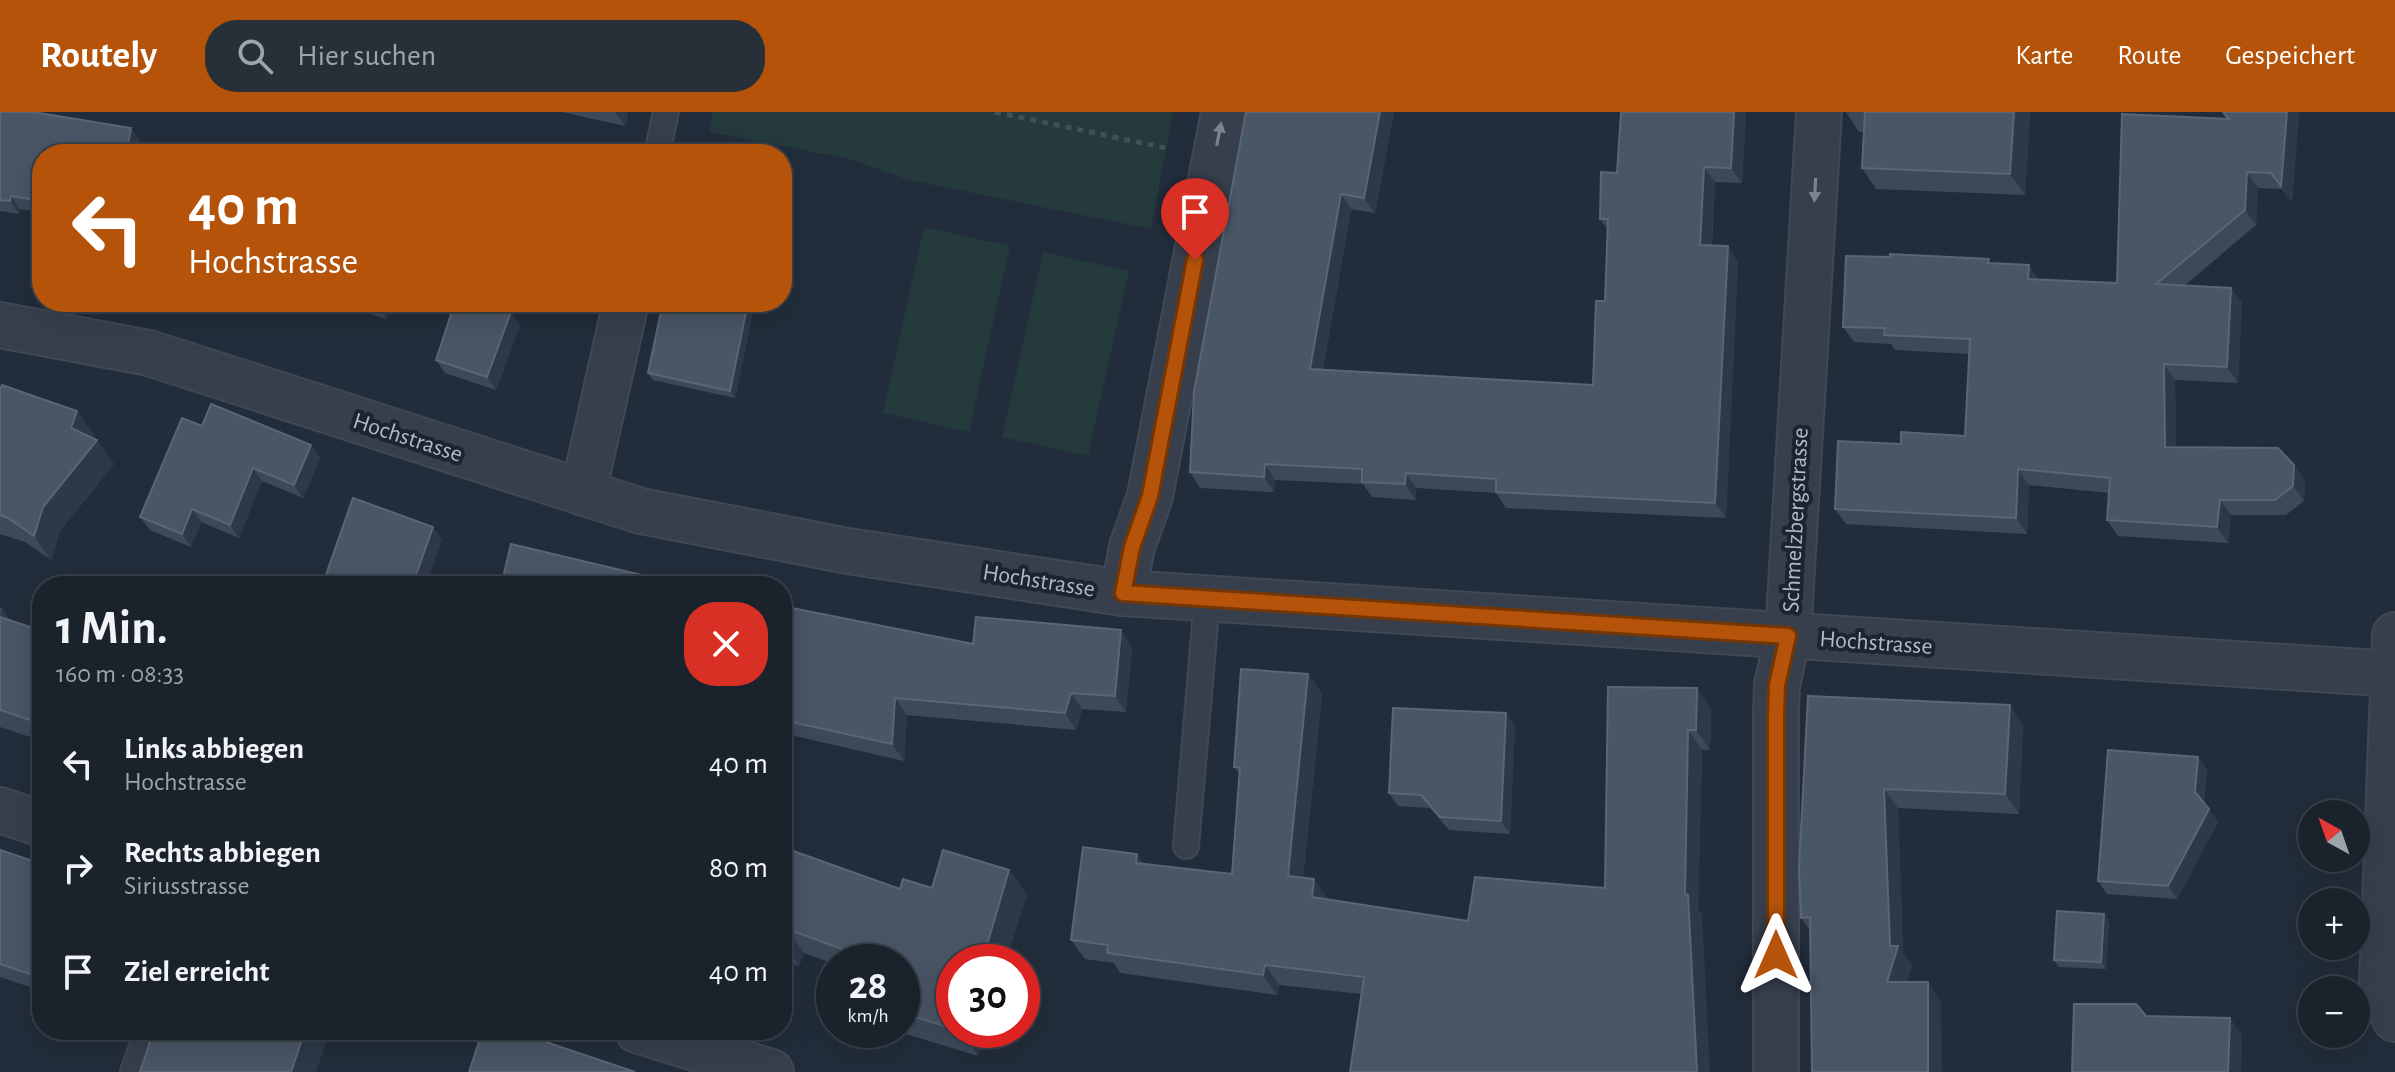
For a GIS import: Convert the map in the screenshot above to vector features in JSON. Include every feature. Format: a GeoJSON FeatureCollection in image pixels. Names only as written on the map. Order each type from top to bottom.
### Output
{"type":"FeatureCollection","features":[{"type":"Feature","properties":{"kind":"street"},"geometry":{"type":"LineString","coordinates":[[1123,593],[1132,547],[1150,496],[1224,112]]}},
{"type":"Feature","properties":{"kind":"street","name":"Schmelzbergstrasse"},"geometry":{"type":"LineString","coordinates":[[1776,1072],[1777,685],[1788,636],[1819,112]]}},
{"type":"Feature","properties":{"kind":"street"},"geometry":{"type":"LineString","coordinates":[[583,493],[624,312]]}},
{"type":"Feature","properties":{"kind":"street","name":"Hochstrasse"},"geometry":{"type":"LineString","coordinates":[[0,325],[149,353],[641,511],[848,551],[1123,593],[1788,636],[2394,661]]}},
{"type":"Feature","properties":{"kind":"street"},"geometry":{"type":"LineString","coordinates":[[2394,661],[2382,984],[2395,1019]]}},
{"type":"Feature","properties":{"kind":"street"},"geometry":{"type":"LineString","coordinates":[[0,810],[32,821]]}},
{"type":"Feature","properties":{"kind":"street"},"geometry":{"type":"LineString","coordinates":[[669,1040],[771,1072]]}},
{"type":"Feature","properties":{"kind":"lane"},"geometry":{"type":"LineString","coordinates":[[659,144],[666,112]]}},
{"type":"Feature","properties":{"kind":"lane"},"geometry":{"type":"LineString","coordinates":[[1186,846],[1207,600]]}},
{"type":"Feature","properties":{"kind":"lane"},"geometry":{"type":"LineString","coordinates":[[133,1072],[144,1040]]}},
{"type":"Feature","properties":{"kind":"path"},"geometry":{"type":"LineString","coordinates":[[995,112],[1179,151]]}},
{"type":"Feature","properties":{"kind":"green space"},"geometry":{"type":"Polygon","coordinates":[[[713,112],[1173,112],[1151,229],[909,180],[849,159],[792,148],[792,144],[771,144],[709,132],[713,112]]]}},
{"type":"Feature","properties":{"kind":"green space"},"geometry":{"type":"Polygon","coordinates":[[[924,227],[1010,246],[969,432],[883,413],[924,227]]]}},
{"type":"Feature","properties":{"kind":"green space"},"geometry":{"type":"Polygon","coordinates":[[[1043,252],[1129,271],[1088,456],[1002,437],[1043,252]]]}},
{"type":"Feature","properties":{"kind":"building"},"geometry":{"type":"Polygon","coordinates":[[[0,112],[33,112],[131,128],[128,144],[32,144],[32,199],[11,196],[10,201],[0,200],[0,112]]]}},
{"type":"Feature","properties":{"kind":"building"},"geometry":{"type":"Polygon","coordinates":[[[1246,112],[1380,112],[1364,198],[1341,194],[1310,369],[1593,385],[1596,301],[1605,301],[1608,219],[1600,219],[1601,172],[1617,173],[1621,112],[1734,112],[1731,168],[1704,167],[1700,245],[1728,246],[1715,503],[1496,492],[1496,479],[1406,473],[1405,484],[1362,482],[1362,469],[1265,464],[1264,477],[1190,472],[1194,392],[1246,112]]]}},
{"type":"Feature","properties":{"kind":"building"},"geometry":{"type":"Polygon","coordinates":[[[1865,112],[2014,112],[2010,174],[1862,168],[1865,112]]]}},
{"type":"Feature","properties":{"kind":"building"},"geometry":{"type":"Polygon","coordinates":[[[2223,112],[2287,112],[2281,186],[2271,173],[2247,172],[2245,210],[2156,284],[2231,288],[2227,367],[2164,364],[2165,447],[2278,448],[2294,465],[2293,486],[2275,500],[2220,500],[2217,527],[2107,520],[2110,478],[2018,469],[2016,518],[1835,509],[1838,441],[1901,444],[1901,432],[1965,436],[1970,339],[1884,335],[1885,328],[1843,327],[1846,256],[1890,257],[1890,254],[1989,259],[1988,263],[2029,265],[2028,279],[2117,283],[2122,114],[2229,119],[2223,112]]]}},
{"type":"Feature","properties":{"kind":"building"},"geometry":{"type":"Polygon","coordinates":[[[452,312],[511,312],[487,377],[436,360],[452,312]]]}},
{"type":"Feature","properties":{"kind":"building"},"geometry":{"type":"Polygon","coordinates":[[[661,312],[746,312],[730,391],[648,373],[661,312]]]}},
{"type":"Feature","properties":{"kind":"building"},"geometry":{"type":"Polygon","coordinates":[[[2,385],[77,411],[71,428],[97,440],[43,507],[34,536],[0,515],[2,385]]]}},
{"type":"Feature","properties":{"kind":"building"},"geometry":{"type":"Polygon","coordinates":[[[211,404],[311,445],[294,485],[253,468],[230,525],[192,509],[182,534],[140,517],[182,418],[202,426],[211,404]]]}},
{"type":"Feature","properties":{"kind":"building"},"geometry":{"type":"Polygon","coordinates":[[[353,498],[433,527],[416,576],[326,576],[353,498]]]}},
{"type":"Feature","properties":{"kind":"building"},"geometry":{"type":"Polygon","coordinates":[[[511,544],[646,576],[503,576],[511,544]]]}},
{"type":"Feature","properties":{"kind":"building"},"geometry":{"type":"Polygon","coordinates":[[[792,608],[973,644],[976,617],[1121,630],[1115,696],[1071,693],[1065,713],[895,698],[892,744],[792,722],[792,608]]]}},
{"type":"Feature","properties":{"kind":"building"},"geometry":{"type":"Polygon","coordinates":[[[0,617],[32,628],[32,721],[0,710],[0,617]]]}},
{"type":"Feature","properties":{"kind":"building"},"geometry":{"type":"Polygon","coordinates":[[[1241,669],[1308,674],[1288,876],[1314,879],[1312,897],[1468,921],[1475,877],[1605,888],[1608,687],[1697,688],[1696,730],[1688,730],[1685,894],[1688,895],[1697,1072],[1350,1072],[1364,977],[1265,965],[1263,975],[1107,953],[1108,945],[1071,940],[1083,847],[1137,854],[1136,863],[1232,874],[1240,767],[1234,767],[1241,669]]]}},
{"type":"Feature","properties":{"kind":"building"},"geometry":{"type":"Polygon","coordinates":[[[1808,696],[2010,705],[2005,794],[1884,789],[1890,946],[1898,946],[1887,982],[1928,982],[1928,1072],[1812,1072],[1810,917],[1801,918],[1799,868],[1808,696]]]}},
{"type":"Feature","properties":{"kind":"building"},"geometry":{"type":"Polygon","coordinates":[[[1393,708],[1506,713],[1501,821],[1440,817],[1421,795],[1389,793],[1393,708]]]}},
{"type":"Feature","properties":{"kind":"building"},"geometry":{"type":"Polygon","coordinates":[[[2108,750],[2198,757],[2195,792],[2209,809],[2168,886],[2098,881],[2108,750]]]}},
{"type":"Feature","properties":{"kind":"building"},"geometry":{"type":"Polygon","coordinates":[[[0,850],[32,861],[32,975],[0,964],[0,850]]]}},
{"type":"Feature","properties":{"kind":"building"},"geometry":{"type":"Polygon","coordinates":[[[943,850],[1009,870],[987,944],[936,944],[936,1023],[920,1019],[920,944],[828,944],[792,931],[792,851],[900,889],[903,879],[932,888],[943,850]]]}},
{"type":"Feature","properties":{"kind":"building"},"geometry":{"type":"Polygon","coordinates":[[[2057,911],[2104,914],[2101,962],[2054,960],[2057,911]]]}},
{"type":"Feature","properties":{"kind":"building"},"geometry":{"type":"Polygon","coordinates":[[[2074,1004],[2136,1004],[2146,1016],[2230,1018],[2228,1072],[2072,1072],[2074,1004]]]}},
{"type":"Feature","properties":{"kind":"building"},"geometry":{"type":"Polygon","coordinates":[[[151,1040],[302,1040],[291,1072],[140,1072],[151,1040]]]}},
{"type":"Feature","properties":{"kind":"building"},"geometry":{"type":"Polygon","coordinates":[[[480,1040],[547,1040],[635,1072],[469,1072],[480,1040]]]}},
{"type":"Feature","properties":{"kind":"route"},"geometry":{"type":"LineString","coordinates":[[1195,260],[1150,496],[1132,547],[1123,593],[1788,636],[1777,685],[1776,955]]}}]}
